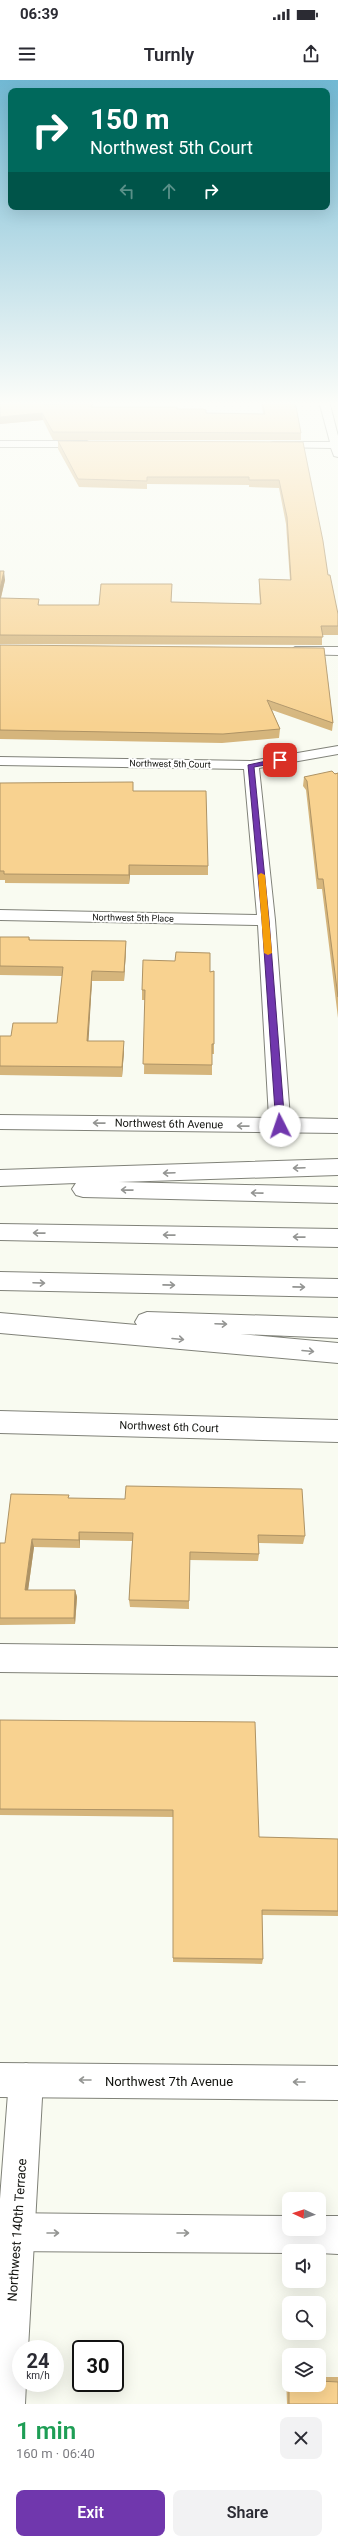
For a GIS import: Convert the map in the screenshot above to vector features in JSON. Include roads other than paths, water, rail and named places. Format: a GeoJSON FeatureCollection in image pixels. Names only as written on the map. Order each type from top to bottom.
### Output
{"type":"FeatureCollection","features":[{"type":"Feature","properties":{"kind":"main road"},"geometry":{"type":"LineString","coordinates":[[283,651],[338,652]]}},
{"type":"Feature","properties":{"kind":"main road","name":"Northwest 5th Court"},"geometry":{"type":"LineString","coordinates":[[0,761],[251,765],[338,750]]}},
{"type":"Feature","properties":{"kind":"main road"},"geometry":{"type":"LineString","coordinates":[[251,765],[266,920],[280,1126]]}},
{"type":"Feature","properties":{"kind":"main road","name":"Northwest 5th Place"},"geometry":{"type":"LineString","coordinates":[[0,915],[266,920]]}},
{"type":"Feature","properties":{"kind":"main road","name":"Northwest 6th Avenue"},"geometry":{"type":"LineString","coordinates":[[0,1122],[338,1126]]}},
{"type":"Feature","properties":{"kind":"main road"},"geometry":{"type":"LineString","coordinates":[[0,1178],[338,1167]]}},
{"type":"Feature","properties":{"kind":"main road"},"geometry":{"type":"LineString","coordinates":[[0,1187],[338,1195]]}},
{"type":"Feature","properties":{"kind":"main road"},"geometry":{"type":"LineString","coordinates":[[0,1232],[338,1238]]}},
{"type":"Feature","properties":{"kind":"main road"},"geometry":{"type":"LineString","coordinates":[[0,1281],[338,1288]]}},
{"type":"Feature","properties":{"kind":"main road"},"geometry":{"type":"LineString","coordinates":[[0,1318],[338,1328]]}},
{"type":"Feature","properties":{"kind":"main road"},"geometry":{"type":"LineString","coordinates":[[0,1322],[338,1353]]}},
{"type":"Feature","properties":{"kind":"main road","name":"Northwest 6th Court"},"geometry":{"type":"LineString","coordinates":[[0,1422],[338,1431]]}},
{"type":"Feature","properties":{"kind":"main road"},"geometry":{"type":"LineString","coordinates":[[0,1658],[338,1662]]}},
{"type":"Feature","properties":{"kind":"main road","name":"Northwest 7th Avenue"},"geometry":{"type":"LineString","coordinates":[[13,2080],[338,2083]]}},
{"type":"Feature","properties":{"kind":"main road","name":"Northwest 140th Terrace"},"geometry":{"type":"LineString","coordinates":[[5,2404],[8,2232],[13,2080]]}},
{"type":"Feature","properties":{"kind":"main road"},"geometry":{"type":"LineString","coordinates":[[8,2232],[338,2235]]}}]}
